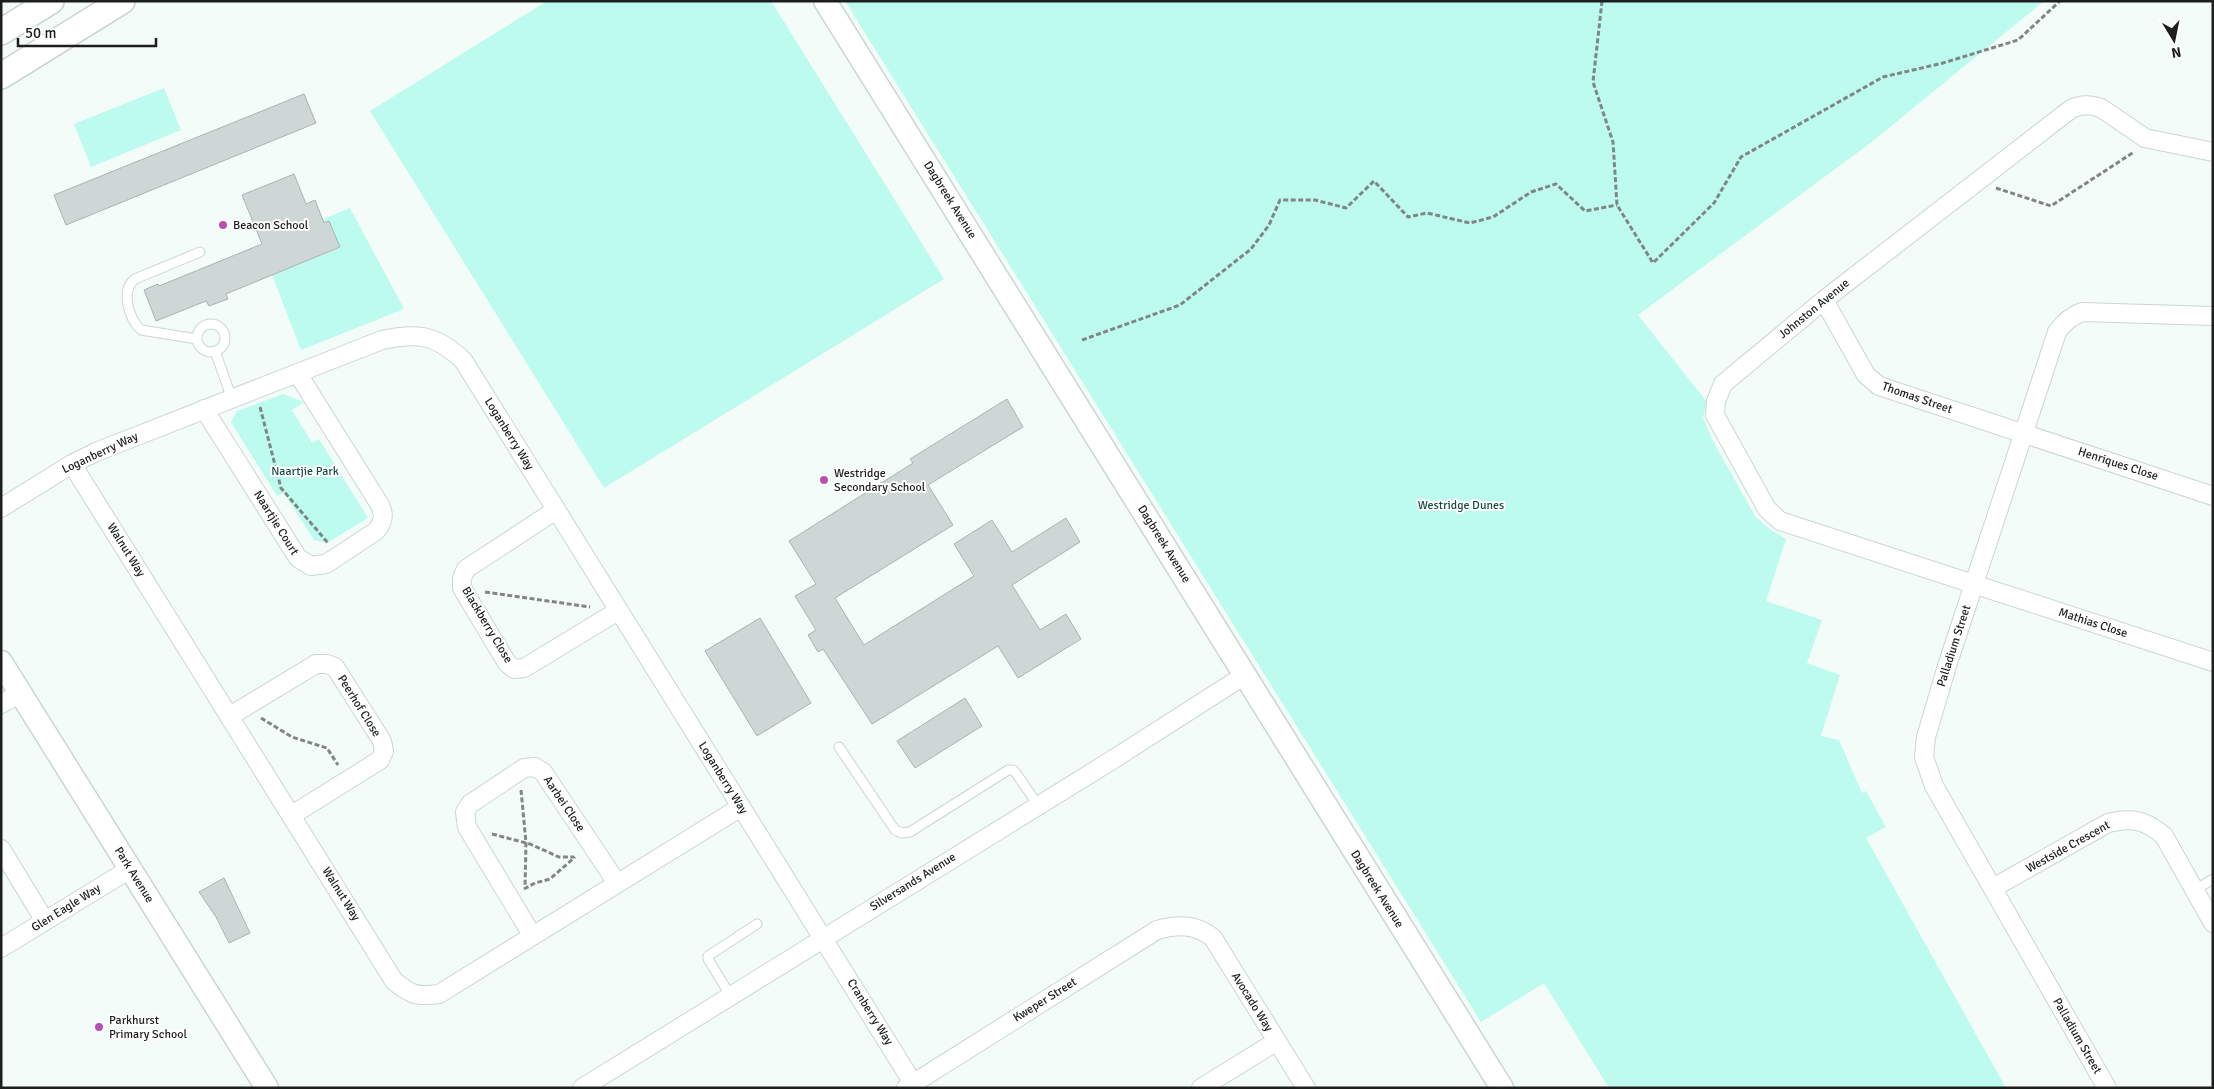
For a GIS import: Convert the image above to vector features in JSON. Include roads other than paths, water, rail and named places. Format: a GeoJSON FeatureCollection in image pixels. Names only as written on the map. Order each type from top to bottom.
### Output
{"type":"FeatureCollection","features":[{"type":"Feature","properties":{"kind":"main road"},"geometry":{"type":"LineString","coordinates":[[1,32],[50,1]]}},
{"type":"Feature","properties":{"kind":"main road"},"geometry":{"type":"LineString","coordinates":[[1,76],[122,1]]}},
{"type":"Feature","properties":{"kind":"street","name":"Dagbreek Avenue"},"geometry":{"type":"LineString","coordinates":[[825,1],[1502,1088]]}},
{"type":"Feature","properties":{"kind":"street","name":"Johnston Avenue"},"geometry":{"type":"LineString","coordinates":[[1974,584],[1780,521],[1767,509],[1715,415],[1716,401],[1723,384],[1824,300],[2071,109],[2081,105],[2101,108],[2145,138],[2213,152]]}},
{"type":"Feature","properties":{"kind":"street","name":"Thomas Street"},"geometry":{"type":"LineString","coordinates":[[1824,300],[1871,381],[1879,386],[2024,434]]}},
{"type":"Feature","properties":{"kind":"street","name":"Palladium Street"},"geometry":{"type":"LineString","coordinates":[[2107,1088],[1934,786],[1924,757],[1926,737],[2057,332],[2073,315],[2082,312],[2213,316]]}},
{"type":"Feature","properties":{"kind":"street","name":"Loganberry Way"},"geometry":{"type":"LineString","coordinates":[[1,508],[72,464],[204,409],[382,340],[404,335],[430,337],[448,346],[463,360],[823,937]]}},
{"type":"Feature","properties":{"kind":"street","name":"Naartjie Court"},"geometry":{"type":"LineString","coordinates":[[204,409],[298,558],[311,566],[326,564],[376,531],[380,526],[383,514],[380,505],[298,374]]}},
{"type":"Feature","properties":{"kind":"street","name":"Henriques Close"},"geometry":{"type":"LineString","coordinates":[[2024,434],[2213,496]]}},
{"type":"Feature","properties":{"kind":"street","name":"Walnut Way"},"geometry":{"type":"LineString","coordinates":[[72,464],[394,981],[409,993],[423,996],[439,994],[741,806]]}},
{"type":"Feature","properties":{"kind":"street","name":"Blackberry Close"},"geometry":{"type":"LineString","coordinates":[[556,510],[466,569],[462,578],[462,588],[507,662],[514,669],[524,668],[618,611]]}},
{"type":"Feature","properties":{"kind":"street","name":"Mathias Close"},"geometry":{"type":"LineString","coordinates":[[1974,584],[2213,662]]}},
{"type":"Feature","properties":{"kind":"street","name":"Park Avenue"},"geometry":{"type":"LineString","coordinates":[[1,662],[267,1088]]}},
{"type":"Feature","properties":{"kind":"street","name":"Peerhof Close"},"geometry":{"type":"LineString","coordinates":[[230,716],[316,664],[326,664],[335,667],[382,741],[384,751],[380,760],[292,815]]}},
{"type":"Feature","properties":{"kind":"street","name":"Silversands Avenue"},"geometry":{"type":"LineString","coordinates":[[582,1088],[1245,676]]}},
{"type":"Feature","properties":{"kind":"street"},"geometry":{"type":"LineString","coordinates":[[1,704],[21,693]]}},
{"type":"Feature","properties":{"kind":"street","name":"Aarbei Close"},"geometry":{"type":"LineString","coordinates":[[532,936],[517,893],[467,827],[465,812],[470,804],[524,768],[535,767],[543,772],[617,883]]}},
{"type":"Feature","properties":{"kind":"street","name":"Westside Crescent"},"geometry":{"type":"LineString","coordinates":[[1993,888],[2108,823],[2121,820],[2152,825],[2164,836],[2213,923]]}},
{"type":"Feature","properties":{"kind":"street"},"geometry":{"type":"LineString","coordinates":[[1,849],[45,921]]}},
{"type":"Feature","properties":{"kind":"street","name":"Glen Eagle Way"},"geometry":{"type":"LineString","coordinates":[[1,948],[130,869]]}},
{"type":"Feature","properties":{"kind":"street","name":"Kweper Street"},"geometry":{"type":"LineString","coordinates":[[912,1086],[1157,930],[1170,926],[1189,926]]}},
{"type":"Feature","properties":{"kind":"street","name":"Avocado Way"},"geometry":{"type":"LineString","coordinates":[[1189,926],[1205,932],[1213,938],[1306,1088]]}},
{"type":"Feature","properties":{"kind":"street","name":"Cranberry Way"},"geometry":{"type":"LineString","coordinates":[[823,937],[912,1086]]}},
{"type":"Feature","properties":{"kind":"street"},"geometry":{"type":"LineString","coordinates":[[1202,1088],[1277,1041]]}},
{"type":"Feature","properties":{"kind":"lane"},"geometry":{"type":"LineString","coordinates":[[197,339],[141,330],[137,326],[126,298],[127,287],[135,279],[200,252]]}},
{"type":"Feature","properties":{"kind":"lane"},"geometry":{"type":"LineString","coordinates":[[213,325],[219,327],[225,338],[220,349],[215,351],[208,352],[202,350],[197,339],[202,328],[213,325]]}},
{"type":"Feature","properties":{"kind":"lane"},"geometry":{"type":"LineString","coordinates":[[215,351],[232,399]]}},
{"type":"Feature","properties":{"kind":"lane"},"geometry":{"type":"LineString","coordinates":[[839,747],[894,830],[898,832],[910,832],[1008,770],[1014,770],[1038,805]]}},
{"type":"Feature","properties":{"kind":"lane"},"geometry":{"type":"LineString","coordinates":[[2195,890],[2213,879]]}},
{"type":"Feature","properties":{"kind":"lane"},"geometry":{"type":"LineString","coordinates":[[730,995],[708,960],[708,956],[757,924]]}},
{"type":"Feature","properties":{"kind":"place","name":"Beacon School"},"geometry":{"type":"Point","coordinates":[223,225]}},
{"type":"Feature","properties":{"kind":"place","name":"Westridge Secondary School"},"geometry":{"type":"Point","coordinates":[824,480]}},
{"type":"Feature","properties":{"kind":"place","name":"Parkhurst Primary School"},"geometry":{"type":"Point","coordinates":[99,1027]}},
{"type":"Feature","properties":{"kind":"park label","name":"Naartjie Park"},"geometry":{"type":"Point","coordinates":[305,471]}},
{"type":"Feature","properties":{"kind":"park label","name":"Westridge Dunes"},"geometry":{"type":"Point","coordinates":[1461,505]}}]}
